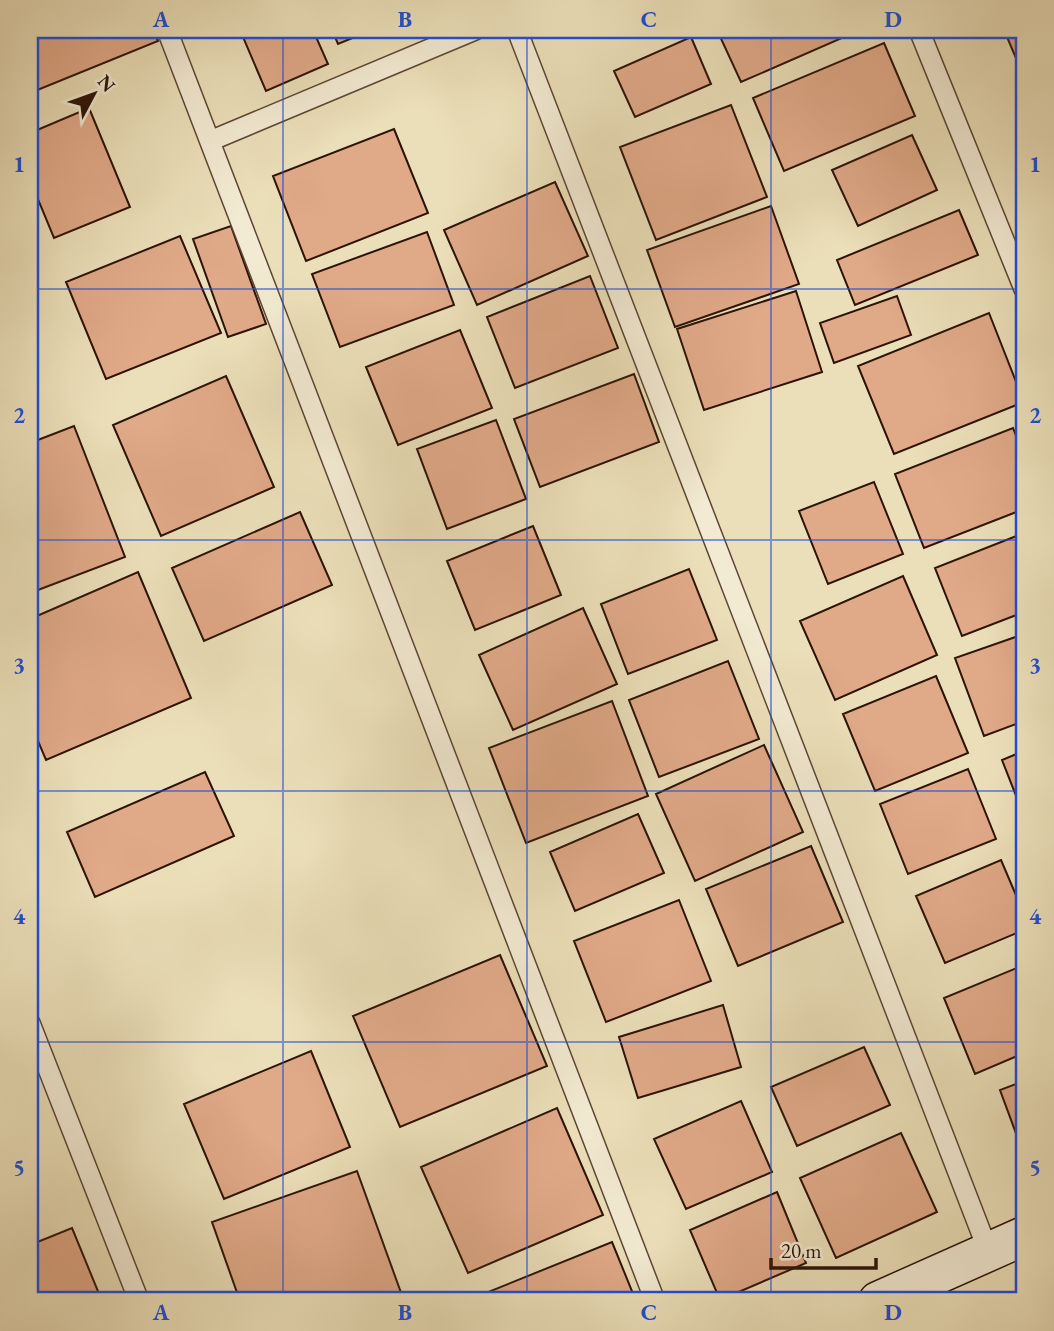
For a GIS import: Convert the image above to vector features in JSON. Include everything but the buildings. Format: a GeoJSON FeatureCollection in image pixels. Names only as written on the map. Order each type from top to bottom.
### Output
{"type":"FeatureCollection","features":[{"type":"Feature","properties":{"kind":"street"},"geometry":{"type":"LineString","coordinates":[[878,1301],[1024,1236]]}},
{"type":"Feature","properties":{"kind":"lane"},"geometry":{"type":"LineString","coordinates":[[167,30],[655,1301]]}},
{"type":"Feature","properties":{"kind":"lane"},"geometry":{"type":"LineString","coordinates":[[210,141],[475,30]]}},
{"type":"Feature","properties":{"kind":"lane"},"geometry":{"type":"LineString","coordinates":[[517,30],[989,1253]]}},
{"type":"Feature","properties":{"kind":"lane"},"geometry":{"type":"LineString","coordinates":[[919,30],[1024,289]]}},
{"type":"Feature","properties":{"kind":"lane"},"geometry":{"type":"LineString","coordinates":[[30,1023],[139,1301]]}}]}
